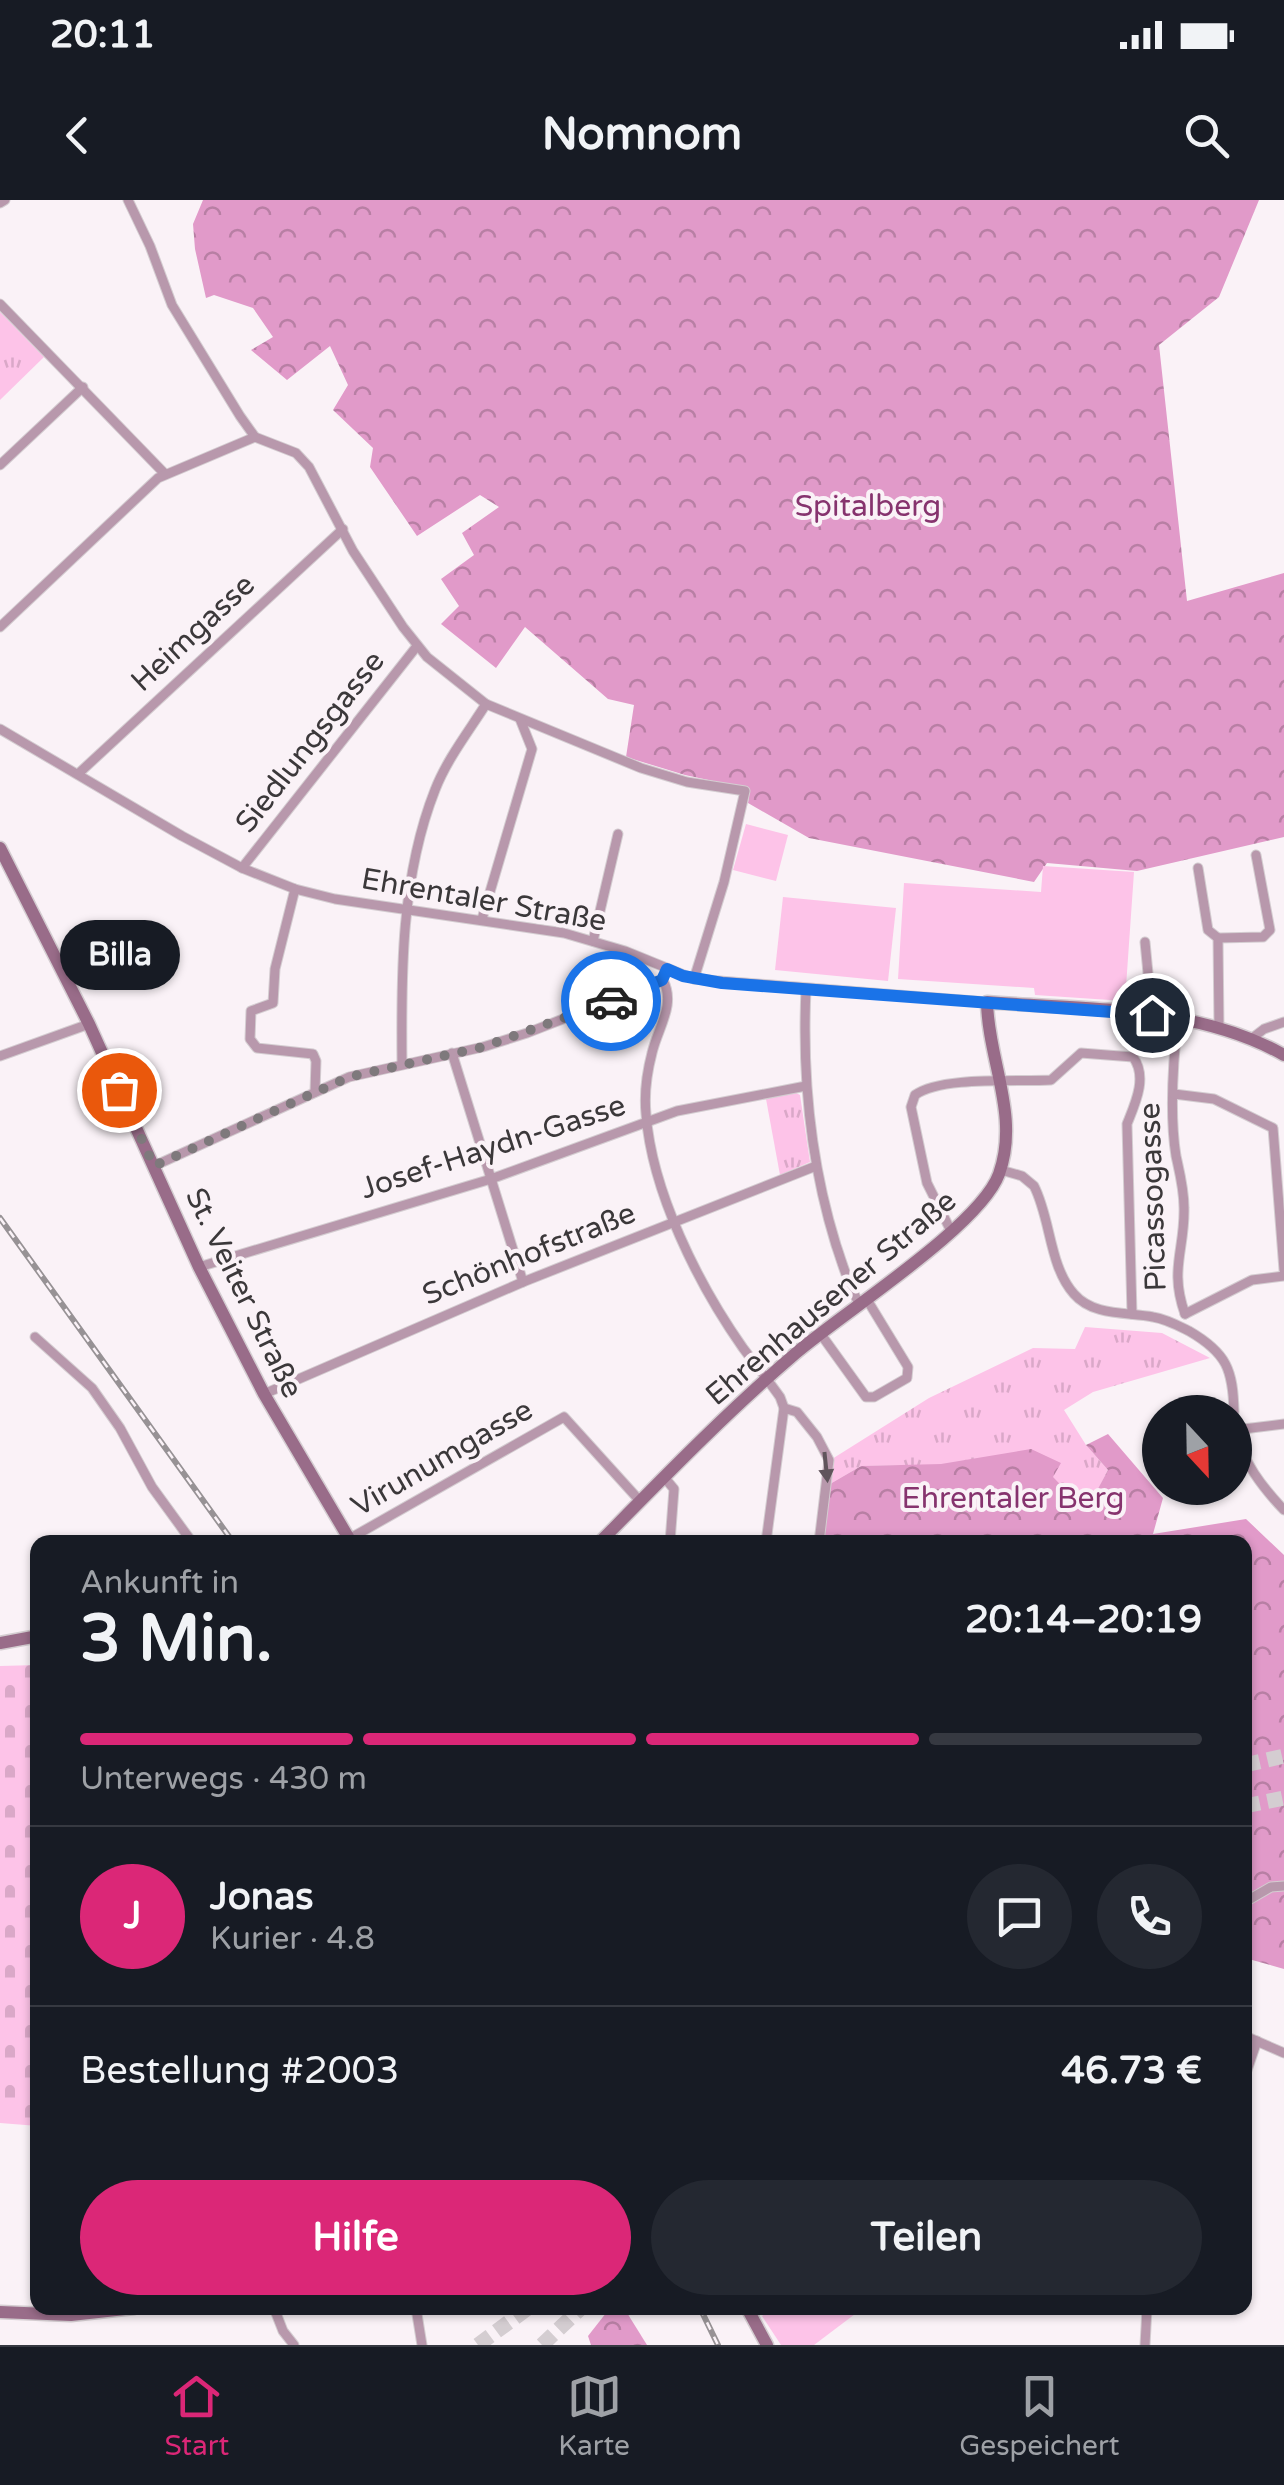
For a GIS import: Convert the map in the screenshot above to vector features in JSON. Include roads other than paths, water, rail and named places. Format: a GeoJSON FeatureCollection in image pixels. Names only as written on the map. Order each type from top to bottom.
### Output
{"type":"FeatureCollection","features":[{"type":"Feature","properties":{"kind":"street"},"geometry":{"type":"LineString","coordinates":[[128,200],[172,306],[255,437],[296,453],[309,467],[376,590],[417,646],[486,704],[672,778],[745,791],[728,866],[694,979]]}},
{"type":"Feature","properties":{"kind":"street"},"geometry":{"type":"LineString","coordinates":[[0,304],[165,474]]}},
{"type":"Feature","properties":{"kind":"street"},"geometry":{"type":"LineString","coordinates":[[0,465],[83,388]]}},
{"type":"Feature","properties":{"kind":"street"},"geometry":{"type":"LineString","coordinates":[[0,627],[165,474],[255,437]]}},
{"type":"Feature","properties":{"kind":"street","name":"Heimgasse"},"geometry":{"type":"LineString","coordinates":[[78,774],[342,529]]}},
{"type":"Feature","properties":{"kind":"street","name":"Siedlungsgasse"},"geometry":{"type":"LineString","coordinates":[[242,868],[417,646]]}},
{"type":"Feature","properties":{"kind":"street"},"geometry":{"type":"LineString","coordinates":[[402,1064],[406,909],[426,816],[436,786],[486,704]]}},
{"type":"Feature","properties":{"kind":"street"},"geometry":{"type":"LineString","coordinates":[[482,919],[532,749],[520,719]]}},
{"type":"Feature","properties":{"kind":"street","name":"Ehrentaler Straße"},"geometry":{"type":"LineString","coordinates":[[0,729],[182,836],[242,868],[294,889],[594,941],[665,974],[694,979],[987,1002]]}},
{"type":"Feature","properties":{"kind":"street"},"geometry":{"type":"LineString","coordinates":[[594,941],[618,834]]}},
{"type":"Feature","properties":{"kind":"street","name":"St. Veiter Straße"},"geometry":{"type":"LineString","coordinates":[[0,848],[89,1024],[199,1267],[264,1394],[346,1535]]}},
{"type":"Feature","properties":{"kind":"street"},"geometry":{"type":"LineString","coordinates":[[1198,868],[1208,930],[1218,938],[1263,937],[1270,930],[1256,855]]}},
{"type":"Feature","properties":{"kind":"street"},"geometry":{"type":"LineString","coordinates":[[294,889],[275,969],[273,1002],[251,1012],[250,1039],[258,1048],[313,1054],[315,1092]]}},
{"type":"Feature","properties":{"kind":"street"},"geometry":{"type":"LineString","coordinates":[[1218,938],[1219,1027]]}},
{"type":"Feature","properties":{"kind":"street"},"geometry":{"type":"LineString","coordinates":[[1145,942],[1152,1015]]}},
{"type":"Feature","properties":{"kind":"street"},"geometry":{"type":"LineString","coordinates":[[154,1166],[349,1077],[528,1033],[665,974],[668,1005],[650,1062],[647,1122],[688,1252],[722,1314],[784,1408],[767,1535]]}},
{"type":"Feature","properties":{"kind":"street"},"geometry":{"type":"LineString","coordinates":[[806,989],[806,1086],[816,1166],[835,1240],[862,1300],[908,1367],[907,1378],[874,1398],[866,1397],[820,1332]]}},
{"type":"Feature","properties":{"kind":"street"},"geometry":{"type":"LineString","coordinates":[[1234,1395],[1226,1362],[1202,1339],[1153,1317],[1090,1308],[1063,1278],[1034,1186],[1022,1176],[1001,1170],[1006,1135],[987,1002],[1178,1017],[1251,1038],[1284,1055]]}},
{"type":"Feature","properties":{"kind":"street","name":"Picassogasse"},"geometry":{"type":"LineString","coordinates":[[1178,1017],[1174,1094],[1176,1153],[1184,1182],[1184,1230],[1177,1255],[1178,1291],[1185,1314]]}},
{"type":"Feature","properties":{"kind":"street"},"geometry":{"type":"LineString","coordinates":[[1251,1038],[1284,1022]]}},
{"type":"Feature","properties":{"kind":"street"},"geometry":{"type":"LineString","coordinates":[[0,1056],[89,1024]]}},
{"type":"Feature","properties":{"kind":"street"},"geometry":{"type":"LineString","coordinates":[[951,1231],[927,1182],[912,1100],[926,1089],[1001,1079],[1051,1080],[1076,1055],[1086,1052],[1127,1054],[1136,1060],[1139,1070],[1137,1104],[1128,1124],[1132,1314]]}},
{"type":"Feature","properties":{"kind":"street"},"geometry":{"type":"LineString","coordinates":[[452,1054],[524,1282]]}},
{"type":"Feature","properties":{"kind":"street","name":"Josef-Haydn-Gasse"},"geometry":{"type":"LineString","coordinates":[[199,1267],[491,1179],[686,1110],[806,1086]]}},
{"type":"Feature","properties":{"kind":"street"},"geometry":{"type":"LineString","coordinates":[[1174,1094],[1214,1099],[1273,1128],[1282,1193],[1284,1273],[1252,1280],[1185,1314],[1178,1325]]}},
{"type":"Feature","properties":{"kind":"street","name":"Schönhofstraße"},"geometry":{"type":"LineString","coordinates":[[264,1394],[524,1282],[816,1166]]}},
{"type":"Feature","properties":{"kind":"street","name":"Ehrenhausener Straße"},"geometry":{"type":"LineString","coordinates":[[607,1535],[820,1332],[982,1204],[1001,1170]]}},
{"type":"Feature","properties":{"kind":"street"},"geometry":{"type":"LineString","coordinates":[[34,1337],[92,1388],[187,1535]]}},
{"type":"Feature","properties":{"kind":"street"},"geometry":{"type":"LineString","coordinates":[[784,1408],[796,1412],[817,1437],[830,1464],[820,1535]]}},
{"type":"Feature","properties":{"kind":"street","name":"Virunumgasse"},"geometry":{"type":"LineString","coordinates":[[360,1535],[564,1417],[640,1501]]}},
{"type":"Feature","properties":{"kind":"street"},"geometry":{"type":"LineString","coordinates":[[1252,1428],[1284,1424]]}},
{"type":"Feature","properties":{"kind":"street"},"geometry":{"type":"LineString","coordinates":[[1252,1470],[1284,1510]]}},
{"type":"Feature","properties":{"kind":"street"},"geometry":{"type":"LineString","coordinates":[[664,1477],[674,1490],[671,1535]]}},
{"type":"Feature","properties":{"kind":"street"},"geometry":{"type":"LineString","coordinates":[[0,1642],[30,1637]]}},
{"type":"Feature","properties":{"kind":"street"},"geometry":{"type":"LineString","coordinates":[[1252,1898],[1272,1887],[1284,1886]]}},
{"type":"Feature","properties":{"kind":"street"},"geometry":{"type":"LineString","coordinates":[[1252,2039],[1284,2053]]}},
{"type":"Feature","properties":{"kind":"street"},"geometry":{"type":"LineString","coordinates":[[1252,2056],[1257,2041]]}},
{"type":"Feature","properties":{"kind":"street"},"geometry":{"type":"LineString","coordinates":[[0,2312],[30,2312]]}},
{"type":"Feature","properties":{"kind":"street"},"geometry":{"type":"LineString","coordinates":[[277,2315],[294,2345]]}},
{"type":"Feature","properties":{"kind":"street"},"geometry":{"type":"LineString","coordinates":[[417,2315],[422,2345]]}},
{"type":"Feature","properties":{"kind":"street"},"geometry":{"type":"LineString","coordinates":[[751,2315],[766,2345]]}},
{"type":"Feature","properties":{"kind":"street"},"geometry":{"type":"LineString","coordinates":[[1145,2345],[1147,2315]]}},
{"type":"Feature","properties":{"kind":"tunnel"},"geometry":{"type":"LineString","coordinates":[[1252,1763],[1284,1756]]}},
{"type":"Feature","properties":{"kind":"tunnel"},"geometry":{"type":"LineString","coordinates":[[1252,1805],[1284,1798]]}},
{"type":"Feature","properties":{"kind":"tunnel"},"geometry":{"type":"LineString","coordinates":[[478,2345],[519,2315]]}},
{"type":"Feature","properties":{"kind":"tunnel"},"geometry":{"type":"LineString","coordinates":[[542,2345],[574,2315]]}},
{"type":"Feature","properties":{"kind":"railway"},"geometry":{"type":"LineString","coordinates":[[0,1218],[228,1535]]}},
{"type":"Feature","properties":{"kind":"railway"},"geometry":{"type":"LineString","coordinates":[[703,2315],[718,2345]]}},
{"type":"Feature","properties":{"kind":"place","name":"Billa"},"geometry":{"type":"Point","coordinates":[119,1090]}},
{"type":"Feature","properties":{"kind":"park label","name":"Spitalberg"},"geometry":{"type":"Point","coordinates":[868,506]}},
{"type":"Feature","properties":{"kind":"park label","name":"Ehrentaler Berg"},"geometry":{"type":"Point","coordinates":[1013,1498]}}]}
